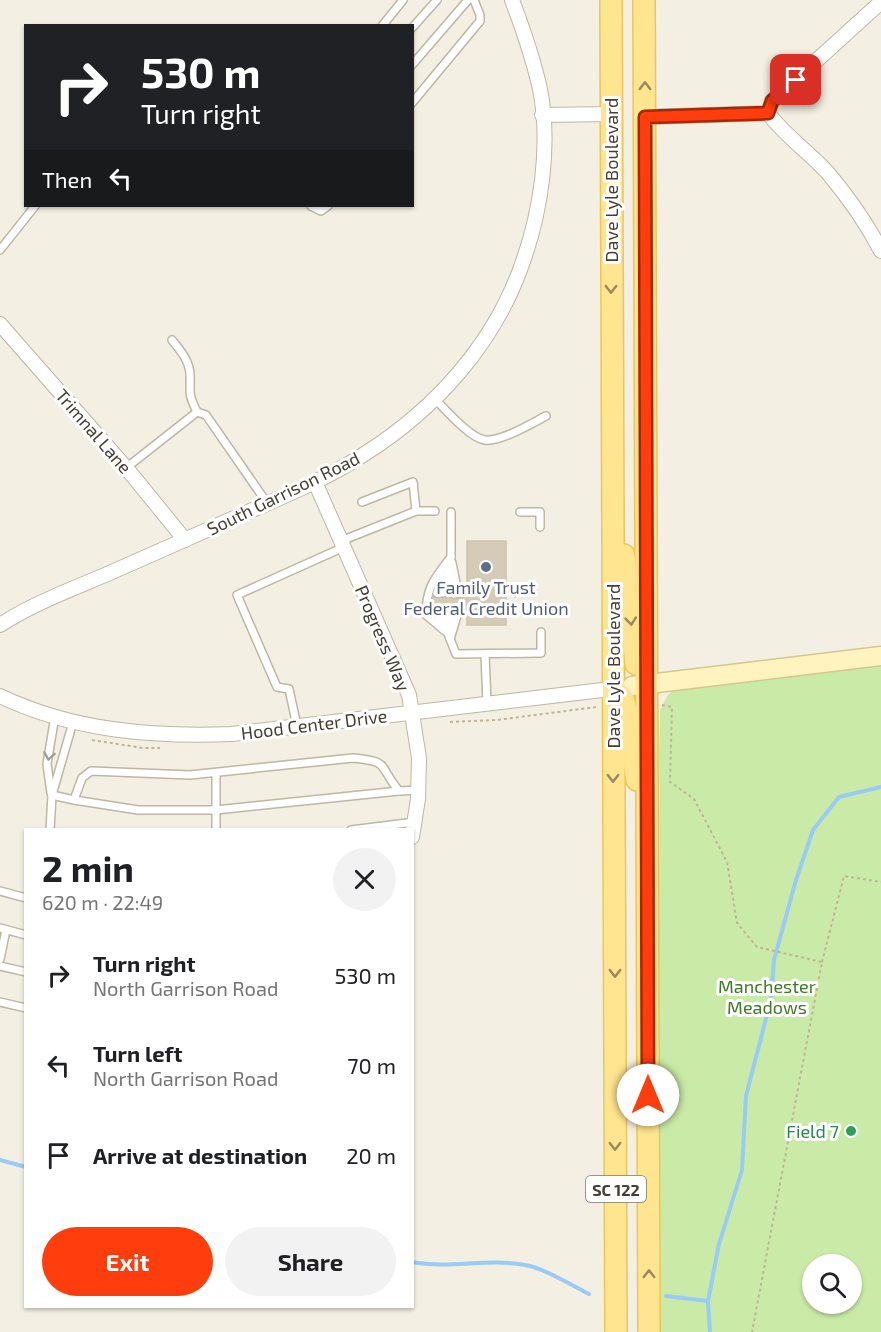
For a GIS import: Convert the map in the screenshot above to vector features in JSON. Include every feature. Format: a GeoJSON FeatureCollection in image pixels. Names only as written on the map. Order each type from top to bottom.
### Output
{"type":"FeatureCollection","features":[{"type":"Feature","properties":{"kind":"main road","name":"Dave Lyle Boulevard"},"geometry":{"type":"LineString","coordinates":[[610,0],[612,438],[648,849],[649,1332]]}},
{"type":"Feature","properties":{"kind":"main road","name":"Dave Lyle Boulevard"},"geometry":{"type":"LineString","coordinates":[[616,1332],[635,691],[645,117],[644,0]]}},
{"type":"Feature","properties":{"kind":"main road"},"geometry":{"type":"LineString","coordinates":[[612,438],[638,677],[635,691],[623,699],[648,849]]}},
{"type":"Feature","properties":{"kind":"street","name":"South Garrison Road"},"geometry":{"type":"LineString","coordinates":[[0,625],[57,596],[315,482],[366,453],[425,410],[465,367],[493,327],[514,287],[531,242],[539,195],[543,141],[540,91],[529,46],[512,0]]}},
{"type":"Feature","properties":{"kind":"street"},"geometry":{"type":"LineString","coordinates":[[768,113],[772,101],[881,2]]}},
{"type":"Feature","properties":{"kind":"street"},"geometry":{"type":"LineString","coordinates":[[645,117],[768,113]]}},
{"type":"Feature","properties":{"kind":"street"},"geometry":{"type":"LineString","coordinates":[[768,113],[778,126],[827,172],[862,215],[881,251]]}},
{"type":"Feature","properties":{"kind":"street"},"geometry":{"type":"LineString","coordinates":[[542,114],[610,114]]}},
{"type":"Feature","properties":{"kind":"street","name":"Trimnal Lane"},"geometry":{"type":"LineString","coordinates":[[0,324],[126,468],[185,540]]}},
{"type":"Feature","properties":{"kind":"street","name":"Progress Way"},"geometry":{"type":"LineString","coordinates":[[315,482],[409,695],[419,758],[414,828]]}},
{"type":"Feature","properties":{"kind":"street"},"geometry":{"type":"LineString","coordinates":[[635,691],[881,656]]}},
{"type":"Feature","properties":{"kind":"street","name":"Hood Center Drive"},"geometry":{"type":"LineString","coordinates":[[0,696],[73,722],[145,734],[189,736],[232,734],[487,704],[635,691]]}},
{"type":"Feature","properties":{"kind":"lane"},"geometry":{"type":"LineString","coordinates":[[384,24],[403,0]]}},
{"type":"Feature","properties":{"kind":"lane"},"geometry":{"type":"LineString","coordinates":[[414,26],[437,0]]}},
{"type":"Feature","properties":{"kind":"lane"},"geometry":{"type":"LineString","coordinates":[[414,63],[468,0]]}},
{"type":"Feature","properties":{"kind":"lane"},"geometry":{"type":"LineString","coordinates":[[414,101],[480,21],[474,0]]}},
{"type":"Feature","properties":{"kind":"lane"},"geometry":{"type":"LineString","coordinates":[[0,250],[33,207]]}},
{"type":"Feature","properties":{"kind":"lane"},"geometry":{"type":"LineString","coordinates":[[313,207],[321,211],[327,207]]}},
{"type":"Feature","properties":{"kind":"lane"},"geometry":{"type":"LineString","coordinates":[[172,340],[185,357],[190,375],[189,395],[197,412]]}},
{"type":"Feature","properties":{"kind":"lane"},"geometry":{"type":"LineString","coordinates":[[435,399],[475,436],[487,441],[512,433],[546,416]]}},
{"type":"Feature","properties":{"kind":"lane"},"geometry":{"type":"LineString","coordinates":[[126,468],[197,412]]}},
{"type":"Feature","properties":{"kind":"lane"},"geometry":{"type":"LineString","coordinates":[[197,412],[206,414],[267,504]]}},
{"type":"Feature","properties":{"kind":"lane"},"geometry":{"type":"LineString","coordinates":[[362,502],[413,482],[416,511]]}},
{"type":"Feature","properties":{"kind":"lane"},"geometry":{"type":"LineString","coordinates":[[297,726],[289,689],[277,687],[237,595],[416,511],[435,511]]}},
{"type":"Feature","properties":{"kind":"lane"},"geometry":{"type":"LineString","coordinates":[[450,557],[447,593],[451,512]]}},
{"type":"Feature","properties":{"kind":"lane"},"geometry":{"type":"LineString","coordinates":[[520,512],[540,512],[540,527]]}},
{"type":"Feature","properties":{"kind":"lane"},"geometry":{"type":"LineString","coordinates":[[448,636],[426,615],[426,602],[430,584],[450,557]]}},
{"type":"Feature","properties":{"kind":"lane"},"geometry":{"type":"LineString","coordinates":[[448,636],[447,609],[448,636],[456,654],[540,653],[540,632]]}},
{"type":"Feature","properties":{"kind":"lane"},"geometry":{"type":"LineString","coordinates":[[485,654],[487,704]]}},
{"type":"Feature","properties":{"kind":"lane"},"geometry":{"type":"LineString","coordinates":[[50,828],[52,795],[48,764],[55,716]]}},
{"type":"Feature","properties":{"kind":"lane"},"geometry":{"type":"LineString","coordinates":[[52,795],[73,722]]}},
{"type":"Feature","properties":{"kind":"lane"},"geometry":{"type":"LineString","coordinates":[[74,800],[82,778],[91,771],[190,775],[353,758],[376,760],[383,765],[399,791]]}},
{"type":"Feature","properties":{"kind":"lane"},"geometry":{"type":"LineString","coordinates":[[216,773],[216,828]]}},
{"type":"Feature","properties":{"kind":"lane"},"geometry":{"type":"LineString","coordinates":[[52,795],[138,810],[216,810],[418,790]]}},
{"type":"Feature","properties":{"kind":"lane"},"geometry":{"type":"LineString","coordinates":[[367,828],[415,822]]}},
{"type":"Feature","properties":{"kind":"lane"},"geometry":{"type":"LineString","coordinates":[[0,891],[24,897]]}},
{"type":"Feature","properties":{"kind":"lane"},"geometry":{"type":"LineString","coordinates":[[0,959],[3,929],[24,934]]}},
{"type":"Feature","properties":{"kind":"lane"},"geometry":{"type":"LineString","coordinates":[[0,966],[24,972]]}},
{"type":"Feature","properties":{"kind":"lane"},"geometry":{"type":"LineString","coordinates":[[0,1002],[24,1008]]}},
{"type":"Feature","properties":{"kind":"path"},"geometry":{"type":"LineString","coordinates":[[635,691],[672,707],[670,782],[694,799],[727,862],[736,923],[757,947],[822,962]]}},
{"type":"Feature","properties":{"kind":"path"},"geometry":{"type":"LineString","coordinates":[[752,1332],[822,962],[844,876],[881,882]]}},
{"type":"Feature","properties":{"kind":"green space","name":"Manchester Meadows"},"geometry":{"type":"Polygon","coordinates":[[[881,661],[881,1332],[655,1332],[654,995],[660,710],[668,695],[682,683],[881,661]]]}},
{"type":"Feature","properties":{"kind":"building","name":"Family Trust Federal Credit Union"},"geometry":{"type":"Polygon","coordinates":[[[467,541],[506,541],[506,625],[467,625],[467,609],[461,604],[432,604],[433,597],[459,599],[467,593],[467,541]]]}},
{"type":"Feature","properties":{"kind":"waterway"},"geometry":{"type":"LineString","coordinates":[[710,1332],[708,1301],[719,1244],[742,1170],[746,1096],[771,999],[774,960],[796,880],[813,830],[839,797],[881,787]]}},
{"type":"Feature","properties":{"kind":"waterway"},"geometry":{"type":"LineString","coordinates":[[0,1160],[24,1166]]}},
{"type":"Feature","properties":{"kind":"waterway"},"geometry":{"type":"LineString","coordinates":[[414,1262],[525,1265],[549,1273],[589,1294]]}},
{"type":"Feature","properties":{"kind":"waterway"},"geometry":{"type":"LineString","coordinates":[[666,1296],[708,1301]]}},
{"type":"Feature","properties":{"kind":"place","name":"Family Trust Federal Credit Union"},"geometry":{"type":"Point","coordinates":[486,567]}},
{"type":"Feature","properties":{"kind":"place","name":"Field 7"},"geometry":{"type":"Point","coordinates":[851,1131]}},
{"type":"Feature","properties":{"kind":"route"},"geometry":{"type":"LineString","coordinates":[[648,1095],[645,117],[768,113],[772,101],[796,80]]}}]}
